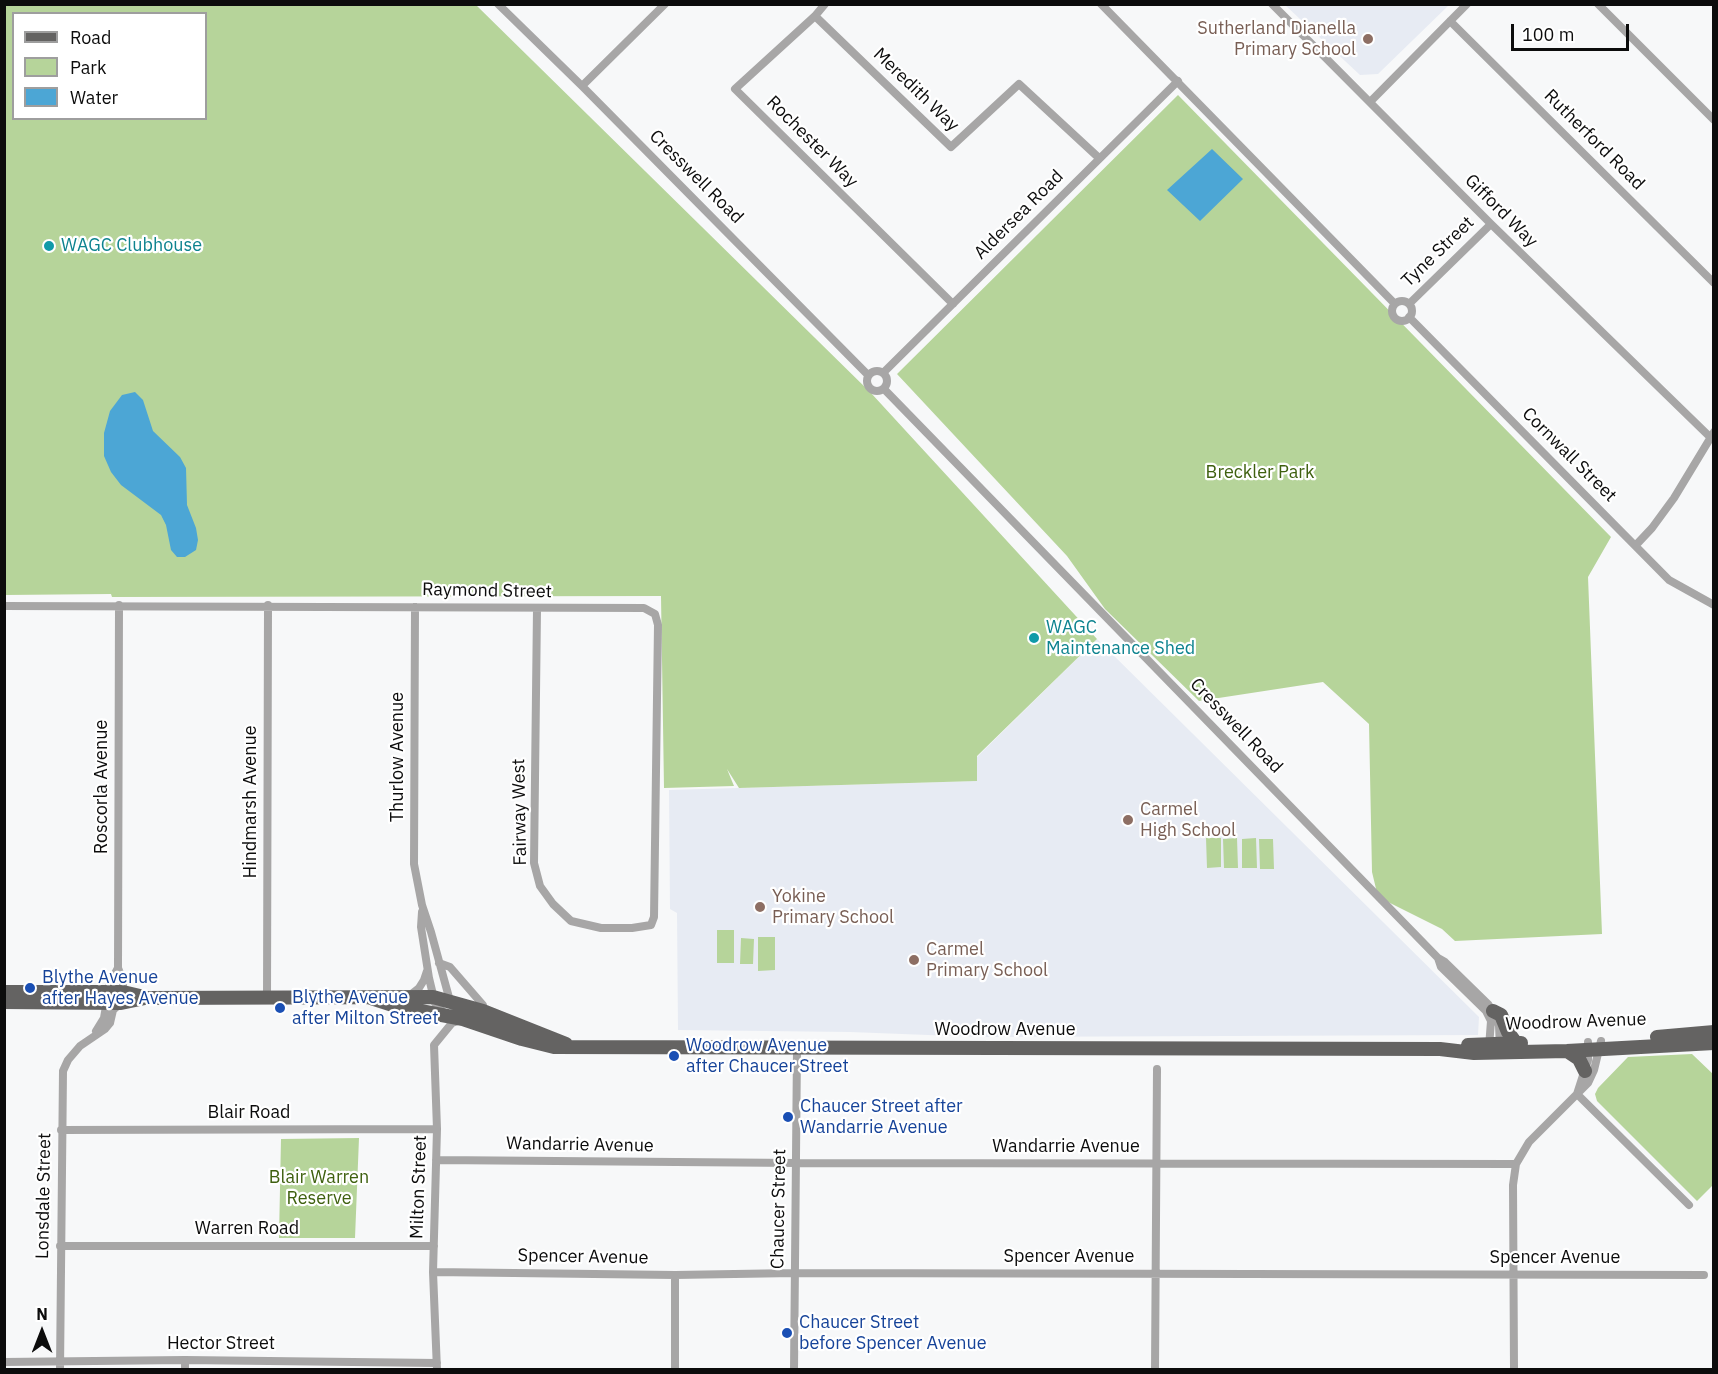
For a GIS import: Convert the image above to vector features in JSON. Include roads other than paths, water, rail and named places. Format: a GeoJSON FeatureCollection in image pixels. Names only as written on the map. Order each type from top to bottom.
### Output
{"type":"FeatureCollection","features":[{"type":"Feature","properties":{"kind":"main road"},"geometry":{"type":"LineString","coordinates":[[4,992],[145,998],[408,996],[433,997],[448,1008]]}},
{"type":"Feature","properties":{"kind":"main road"},"geometry":{"type":"LineString","coordinates":[[4,1002],[115,997]]}},
{"type":"Feature","properties":{"kind":"main road"},"geometry":{"type":"LineString","coordinates":[[371,998],[399,1007],[448,1008]]}},
{"type":"Feature","properties":{"kind":"main road","name":"Woodrow Avenue"},"geometry":{"type":"LineString","coordinates":[[448,1008],[483,1011],[570,1046]]}},
{"type":"Feature","properties":{"kind":"main road","name":"Woodrow Avenue"},"geometry":{"type":"LineString","coordinates":[[448,1008],[464,1019],[554,1047],[1494,1048],[1567,1052],[1594,1045],[1713,1032]]}},
{"type":"Feature","properties":{"kind":"main road"},"geometry":{"type":"LineString","coordinates":[[1493,1011],[1500,1015],[1510,1037],[1516,1043]]}},
{"type":"Feature","properties":{"kind":"main road"},"geometry":{"type":"LineString","coordinates":[[1695,1033],[1713,1024]]}},
{"type":"Feature","properties":{"kind":"main road","name":"Woodrow Avenue"},"geometry":{"type":"LineString","coordinates":[[1494,1048],[1516,1043],[1594,1045],[1713,1043]]}},
{"type":"Feature","properties":{"kind":"main road"},"geometry":{"type":"LineString","coordinates":[[1567,1052],[1579,1059],[1585,1071]]}},
{"type":"Feature","properties":{"kind":"street"},"geometry":{"type":"LineString","coordinates":[[582,86],[665,4]]}},
{"type":"Feature","properties":{"kind":"street","name":"Rochester Way"},"geometry":{"type":"LineString","coordinates":[[825,4],[815,16],[735,89],[952,304]]}},
{"type":"Feature","properties":{"kind":"street"},"geometry":{"type":"LineString","coordinates":[[1101,4],[1395,304]]}},
{"type":"Feature","properties":{"kind":"street","name":"Gifford Way"},"geometry":{"type":"LineString","coordinates":[[1272,4],[1491,224],[1712,435]]}},
{"type":"Feature","properties":{"kind":"street"},"geometry":{"type":"LineString","coordinates":[[1370,102],[1467,4]]}},
{"type":"Feature","properties":{"kind":"street"},"geometry":{"type":"LineString","coordinates":[[1598,4],[1713,120]]}},
{"type":"Feature","properties":{"kind":"street","name":"Cresswell Road"},"geometry":{"type":"LineString","coordinates":[[504,6],[868,375],[866,382],[870,389],[877,392],[884,389],[1437,958],[1445,962],[1466,982],[1493,1011],[1499,1026],[1494,1048]]}},
{"type":"Feature","properties":{"kind":"street","name":"Meredith Way"},"geometry":{"type":"LineString","coordinates":[[815,16],[951,147],[1019,84],[1100,158]]}},
{"type":"Feature","properties":{"kind":"street","name":"Rutherford Road"},"geometry":{"type":"LineString","coordinates":[[1450,21],[1713,283]]}},
{"type":"Feature","properties":{"kind":"street","name":"Aldersea Road"},"geometry":{"type":"LineString","coordinates":[[883,373],[1178,81]]}},
{"type":"Feature","properties":{"kind":"street","name":"Tyne Street"},"geometry":{"type":"LineString","coordinates":[[1409,303],[1491,224]]}},
{"type":"Feature","properties":{"kind":"street"},"geometry":{"type":"LineString","coordinates":[[1404,301],[1409,303],[1412,310],[1409,318],[1404,320],[1396,318],[1393,312],[1395,304],[1404,301]]}},
{"type":"Feature","properties":{"kind":"street","name":"Cornwall Street"},"geometry":{"type":"LineString","coordinates":[[1409,318],[1669,580],[1713,605]]}},
{"type":"Feature","properties":{"kind":"street"},"geometry":{"type":"LineString","coordinates":[[868,375],[875,371],[883,373],[887,379],[884,389]]}},
{"type":"Feature","properties":{"kind":"street"},"geometry":{"type":"LineString","coordinates":[[1636,545],[1653,528],[1712,435]]}},
{"type":"Feature","properties":{"kind":"street","name":"Roscorla Avenue"},"geometry":{"type":"LineString","coordinates":[[115,997],[123,981],[118,968],[119,605]]}},
{"type":"Feature","properties":{"kind":"street","name":"Raymond Street"},"geometry":{"type":"LineString","coordinates":[[4,606],[268,605],[537,609],[644,608],[656,614],[658,625],[654,917],[651,925]]}},
{"type":"Feature","properties":{"kind":"street","name":"Hindmarsh Avenue"},"geometry":{"type":"LineString","coordinates":[[267,998],[268,605]]}},
{"type":"Feature","properties":{"kind":"street","name":"Thurlow Avenue"},"geometry":{"type":"LineString","coordinates":[[415,607],[414,864],[448,1008]]}},
{"type":"Feature","properties":{"kind":"street","name":"Fairway West"},"geometry":{"type":"LineString","coordinates":[[537,609],[534,863],[540,886],[553,904],[571,921],[601,928],[632,928],[651,925]]}},
{"type":"Feature","properties":{"kind":"street","name":"Thurlow Avenue"},"geometry":{"type":"LineString","coordinates":[[422,905],[421,927],[433,997]]}},
{"type":"Feature","properties":{"kind":"street","name":"Cresswell Road"},"geometry":{"type":"LineString","coordinates":[[1437,958],[1441,967],[1486,1011],[1491,1021],[1494,1048]]}},
{"type":"Feature","properties":{"kind":"street"},"geometry":{"type":"LineString","coordinates":[[439,963],[450,967],[483,1005],[483,1011]]}},
{"type":"Feature","properties":{"kind":"street","name":"Roscorla Avenue"},"geometry":{"type":"LineString","coordinates":[[115,997],[110,983],[118,968]]}},
{"type":"Feature","properties":{"kind":"street"},"geometry":{"type":"LineString","coordinates":[[408,996],[419,988],[428,969]]}},
{"type":"Feature","properties":{"kind":"street","name":"Lonsdale Street"},"geometry":{"type":"LineString","coordinates":[[93,1035],[105,1029],[110,1023],[115,997]]}},
{"type":"Feature","properties":{"kind":"street","name":"Lonsdale Street"},"geometry":{"type":"LineString","coordinates":[[60,1366],[63,1071],[72,1054],[93,1035],[115,997]]}},
{"type":"Feature","properties":{"kind":"street","name":"Milton Street"},"geometry":{"type":"LineString","coordinates":[[437,1366],[433,1272],[437,1129],[434,1045],[452,1023],[464,1019]]}},
{"type":"Feature","properties":{"kind":"street"},"geometry":{"type":"LineString","coordinates":[[1577,1094],[1594,1045]]}},
{"type":"Feature","properties":{"kind":"street"},"geometry":{"type":"LineString","coordinates":[[1514,1370],[1516,1164],[1528,1142],[1588,1083],[1594,1045]]}},
{"type":"Feature","properties":{"kind":"street","name":"Chaucer Street"},"geometry":{"type":"LineString","coordinates":[[794,1370],[797,1049]]}},
{"type":"Feature","properties":{"kind":"street"},"geometry":{"type":"LineString","coordinates":[[1155,1370],[1157,1069]]}},
{"type":"Feature","properties":{"kind":"street"},"geometry":{"type":"LineString","coordinates":[[1577,1094],[1689,1205]]}},
{"type":"Feature","properties":{"kind":"street","name":"Blair Road"},"geometry":{"type":"LineString","coordinates":[[61,1130],[437,1129]]}},
{"type":"Feature","properties":{"kind":"street","name":"Wandarrie Avenue"},"geometry":{"type":"LineString","coordinates":[[436,1160],[1516,1164]]}},
{"type":"Feature","properties":{"kind":"street","name":"Warren Road"},"geometry":{"type":"LineString","coordinates":[[60,1246],[434,1246]]}},
{"type":"Feature","properties":{"kind":"street","name":"Spencer Avenue"},"geometry":{"type":"LineString","coordinates":[[433,1272],[675,1275],[1155,1273],[1704,1275]]}},
{"type":"Feature","properties":{"kind":"street"},"geometry":{"type":"LineString","coordinates":[[675,1275],[675,1370]]}},
{"type":"Feature","properties":{"kind":"street","name":"Hector Street"},"geometry":{"type":"LineString","coordinates":[[4,1362],[60,1366],[437,1366]]}},
{"type":"Feature","properties":{"kind":"water"},"geometry":{"type":"Polygon","coordinates":[[[1212,149],[1243,179],[1200,221],[1167,190],[1212,149]]]}},
{"type":"Feature","properties":{"kind":"water"},"geometry":{"type":"Polygon","coordinates":[[[135,392],[143,400],[153,431],[180,457],[186,468],[187,505],[198,540],[196,550],[185,557],[177,557],[171,550],[166,525],[161,515],[121,485],[111,472],[104,456],[104,433],[110,411],[122,395],[135,392]]]}},
{"type":"Feature","properties":{"kind":"place","name":"Sutherland Dianella Primary School"},"geometry":{"type":"Point","coordinates":[1368,39]}},
{"type":"Feature","properties":{"kind":"place","name":"WAGC Clubhouse"},"geometry":{"type":"Point","coordinates":[49,246]}},
{"type":"Feature","properties":{"kind":"place","name":"WAGC Maintenance Shed"},"geometry":{"type":"Point","coordinates":[1034,638]}},
{"type":"Feature","properties":{"kind":"place","name":"Carmel High School"},"geometry":{"type":"Point","coordinates":[1128,820]}},
{"type":"Feature","properties":{"kind":"place","name":"Yokine Primary School"},"geometry":{"type":"Point","coordinates":[760,907]}},
{"type":"Feature","properties":{"kind":"place","name":"Carmel Primary School"},"geometry":{"type":"Point","coordinates":[914,960]}},
{"type":"Feature","properties":{"kind":"place","name":"Blythe Avenue after Hayes Avenue"},"geometry":{"type":"Point","coordinates":[30,988]}},
{"type":"Feature","properties":{"kind":"place","name":"Blythe Avenue after Milton Street"},"geometry":{"type":"Point","coordinates":[280,1008]}},
{"type":"Feature","properties":{"kind":"place","name":"Woodrow Avenue after Chaucer Street"},"geometry":{"type":"Point","coordinates":[674,1056]}},
{"type":"Feature","properties":{"kind":"place","name":"Chaucer Street after Wandarrie Avenue"},"geometry":{"type":"Point","coordinates":[788,1117]}},
{"type":"Feature","properties":{"kind":"place","name":"Chaucer Street before Spencer Avenue"},"geometry":{"type":"Point","coordinates":[787,1333]}},
{"type":"Feature","properties":{"kind":"park label","name":"Breckler Park"},"geometry":{"type":"Point","coordinates":[1260,473]}},
{"type":"Feature","properties":{"kind":"park label","name":"Blair Warren Reserve"},"geometry":{"type":"Point","coordinates":[319,1188]}}]}
